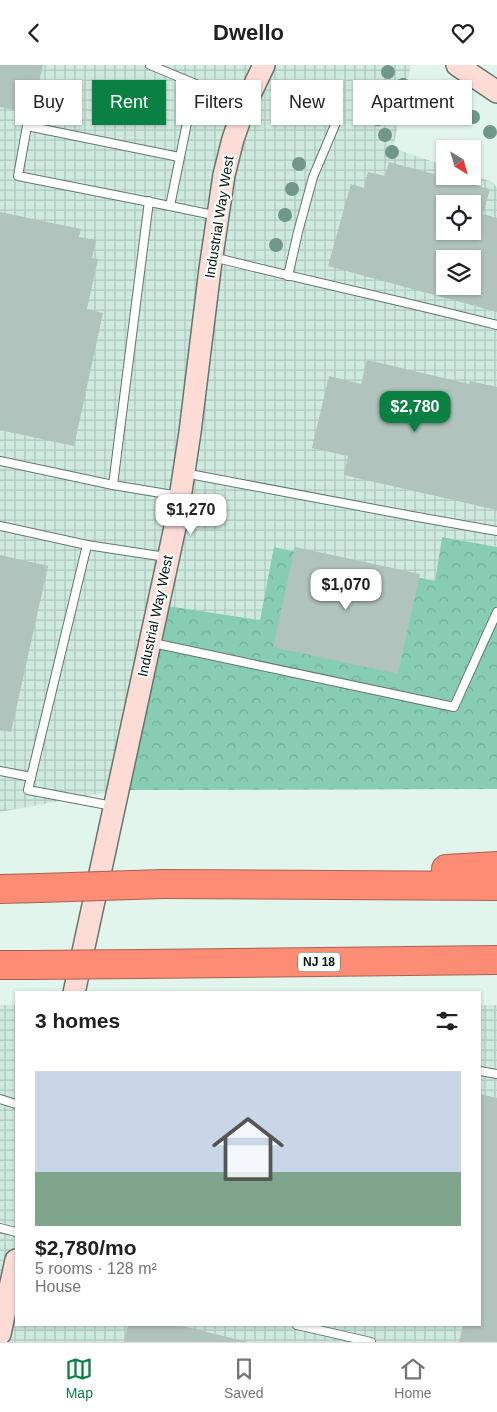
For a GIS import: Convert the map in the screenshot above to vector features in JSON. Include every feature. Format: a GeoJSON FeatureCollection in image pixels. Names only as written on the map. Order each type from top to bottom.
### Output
{"type":"FeatureCollection","features":[{"type":"Feature","properties":{"kind":"highway"},"geometry":{"type":"LineString","coordinates":[[219,885],[497,866]]}},
{"type":"Feature","properties":{"kind":"highway"},"geometry":{"type":"LineString","coordinates":[[0,889],[163,884],[497,886]]}},
{"type":"Feature","properties":{"kind":"highway","name":"NJ 18"},"geometry":{"type":"LineString","coordinates":[[0,965],[497,960]]}},
{"type":"Feature","properties":{"kind":"street","name":"Industrial Way West"},"geometry":{"type":"LineString","coordinates":[[257,80],[264,65]]}},
{"type":"Feature","properties":{"kind":"street"},"geometry":{"type":"LineString","coordinates":[[457,65],[497,93]]}},
{"type":"Feature","properties":{"kind":"street","name":"Industrial Way West"},"geometry":{"type":"LineString","coordinates":[[74,991],[180,496],[211,256],[224,175],[238,125]]}},
{"type":"Feature","properties":{"kind":"street"},"geometry":{"type":"LineString","coordinates":[[0,1334],[11,1281]]}},
{"type":"Feature","properties":{"kind":"lane"},"geometry":{"type":"LineString","coordinates":[[150,65],[186,80]]}},
{"type":"Feature","properties":{"kind":"lane"},"geometry":{"type":"LineString","coordinates":[[170,205],[186,125]]}},
{"type":"Feature","properties":{"kind":"lane"},"geometry":{"type":"LineString","coordinates":[[288,276],[313,177],[335,125]]}},
{"type":"Feature","properties":{"kind":"lane"},"geometry":{"type":"LineString","coordinates":[[179,157],[27,126],[18,176],[218,216]]}},
{"type":"Feature","properties":{"kind":"lane"},"geometry":{"type":"LineString","coordinates":[[112,485],[149,201]]}},
{"type":"Feature","properties":{"kind":"lane"},"geometry":{"type":"LineString","coordinates":[[211,256],[497,325]]}},
{"type":"Feature","properties":{"kind":"lane"},"geometry":{"type":"LineString","coordinates":[[0,461],[112,485],[180,496]]}},
{"type":"Feature","properties":{"kind":"lane"},"geometry":{"type":"LineString","coordinates":[[184,473],[412,517],[497,531]]}},
{"type":"Feature","properties":{"kind":"lane"},"geometry":{"type":"LineString","coordinates":[[0,526],[87,545],[168,558]]}},
{"type":"Feature","properties":{"kind":"lane"},"geometry":{"type":"LineString","coordinates":[[87,545],[28,790],[114,807]]}},
{"type":"Feature","properties":{"kind":"lane"},"geometry":{"type":"LineString","coordinates":[[150,642],[454,707],[497,612]]}},
{"type":"Feature","properties":{"kind":"lane"},"geometry":{"type":"LineString","coordinates":[[0,771],[31,777]]}},
{"type":"Feature","properties":{"kind":"lane"},"geometry":{"type":"LineString","coordinates":[[481,1071],[497,1074]]}},
{"type":"Feature","properties":{"kind":"lane"},"geometry":{"type":"LineString","coordinates":[[0,1099],[15,1104]]}},
{"type":"Feature","properties":{"kind":"lane"},"geometry":{"type":"LineString","coordinates":[[0,1228],[15,1232]]}},
{"type":"Feature","properties":{"kind":"lane"},"geometry":{"type":"LineString","coordinates":[[301,1326],[371,1342]]}},
{"type":"Feature","properties":{"kind":"shaded area"},"geometry":{"type":"Polygon","coordinates":[[[0,65],[411,65],[408,80],[353,80],[353,125],[398,125],[393,148],[436,163],[436,185],[481,185],[481,178],[493,182],[497,188],[497,547],[442,537],[435,581],[275,547],[260,620],[155,604],[120,790],[0,812],[0,65]]]}},
{"type":"Feature","properties":{"kind":"shaded area"},"geometry":{"type":"Polygon","coordinates":[[[0,1005],[15,1005],[15,1326],[481,1326],[481,1005],[497,1005],[497,1342],[0,1342],[0,1005]]]}},
{"type":"Feature","properties":{"kind":"green space"},"geometry":{"type":"Polygon","coordinates":[[[442,537],[497,547],[497,789],[120,790],[155,604],[260,620],[274,547],[435,581],[442,537]]]}},
{"type":"Feature","properties":{"kind":"building"},"geometry":{"type":"Polygon","coordinates":[[[0,65],[43,65],[40,80],[15,80],[15,110],[0,107],[0,65]]]}},
{"type":"Feature","properties":{"kind":"building"},"geometry":{"type":"Polygon","coordinates":[[[389,162],[436,175],[436,185],[475,185],[490,189],[483,214],[497,218],[497,312],[328,266],[351,184],[364,188],[368,172],[385,176],[389,162]]]}},
{"type":"Feature","properties":{"kind":"building"},"geometry":{"type":"Polygon","coordinates":[[[0,212],[81,229],[79,237],[96,240],[92,258],[98,259],[87,309],[103,313],[74,446],[0,430],[0,212]]]}},
{"type":"Feature","properties":{"kind":"building"},"geometry":{"type":"Polygon","coordinates":[[[367,360],[469,384],[470,381],[497,387],[497,510],[344,475],[348,456],[312,448],[329,376],[361,384],[367,360]]]}},
{"type":"Feature","properties":{"kind":"building"},"geometry":{"type":"Polygon","coordinates":[[[295,547],[420,574],[398,674],[273,647],[295,547]]]}},
{"type":"Feature","properties":{"kind":"building"},"geometry":{"type":"Polygon","coordinates":[[[0,555],[48,566],[11,732],[0,730],[0,555]]]}},
{"type":"Feature","properties":{"kind":"building"},"geometry":{"type":"Polygon","coordinates":[[[481,1094],[497,1098],[497,1342],[459,1342],[463,1326],[481,1326],[481,1094]]]}},
{"type":"Feature","properties":{"kind":"building"},"geometry":{"type":"Polygon","coordinates":[[[128,1326],[182,1326],[248,1342],[124,1342],[128,1326]]]}}]}
